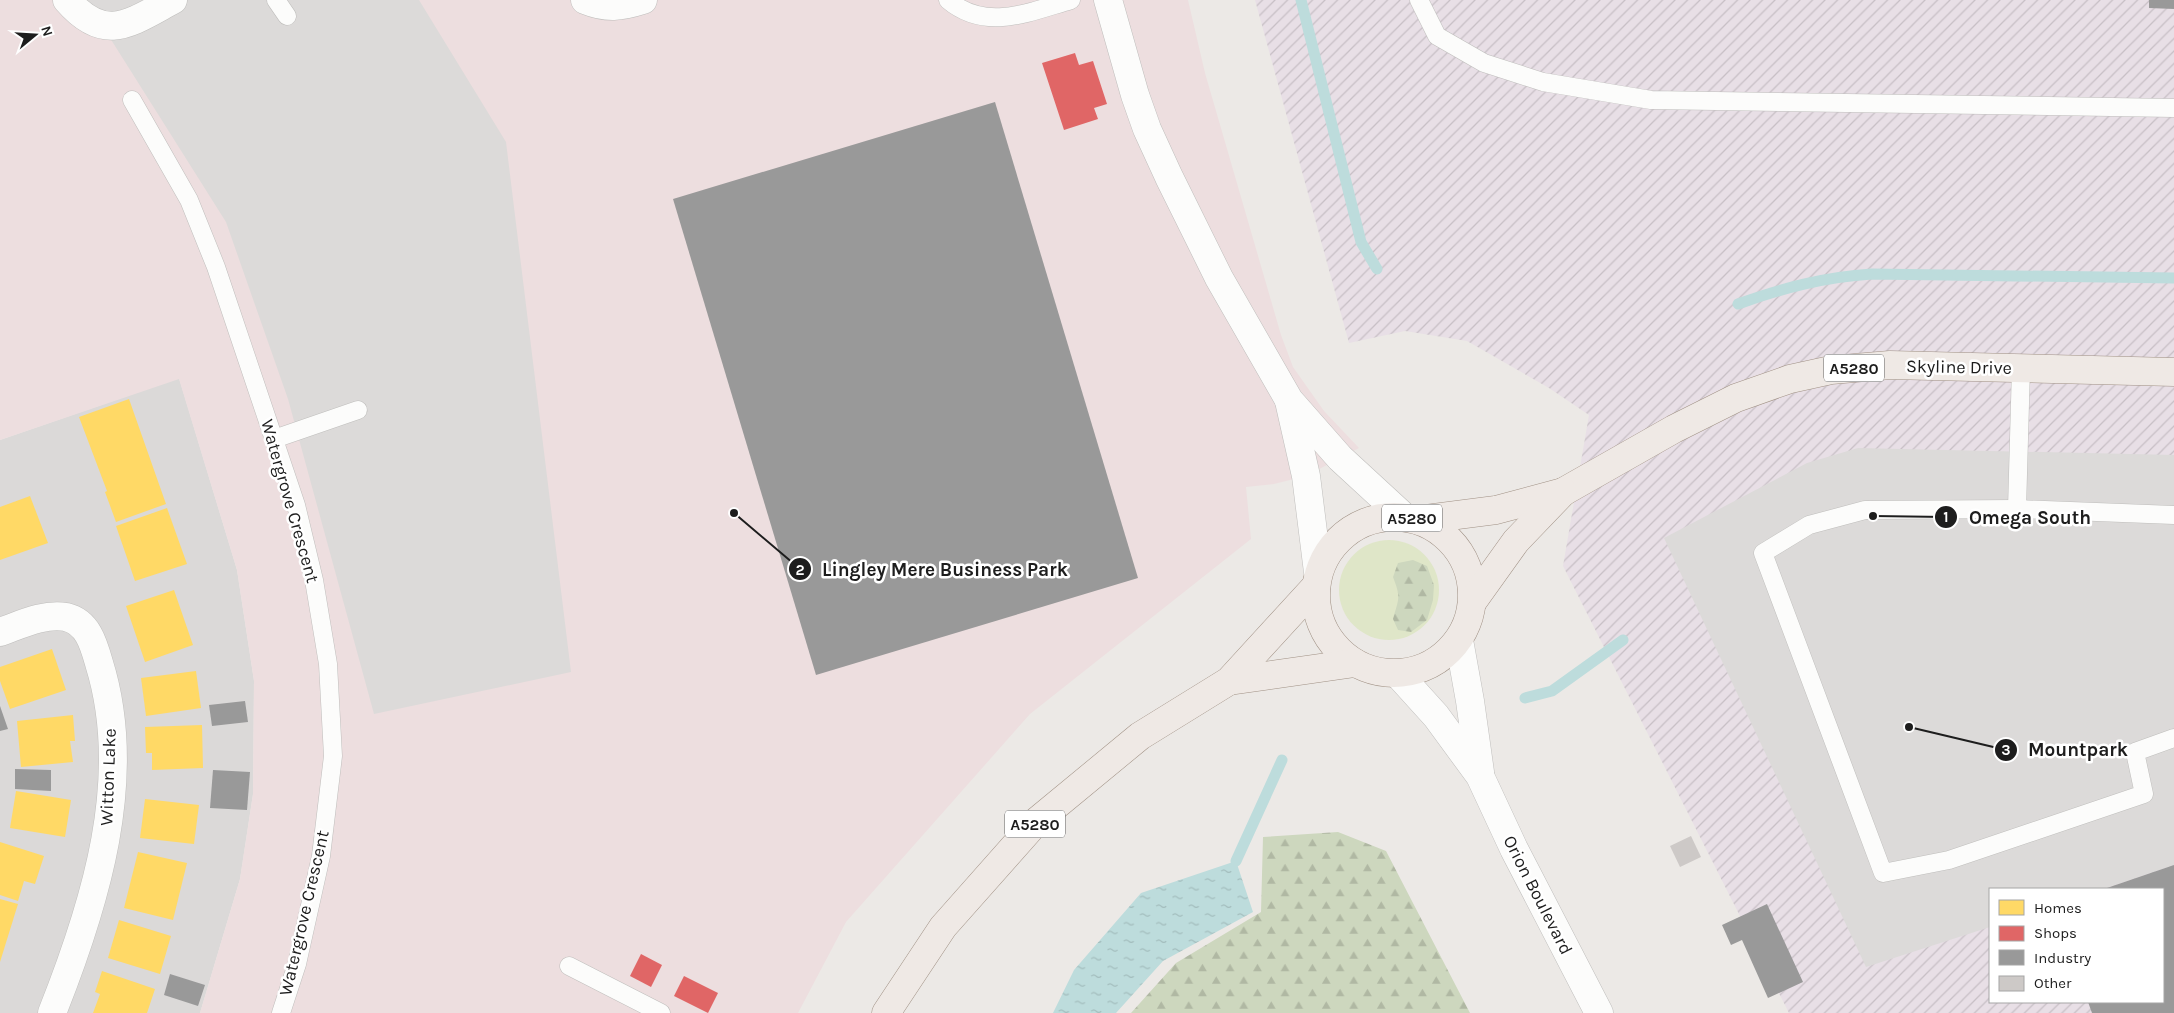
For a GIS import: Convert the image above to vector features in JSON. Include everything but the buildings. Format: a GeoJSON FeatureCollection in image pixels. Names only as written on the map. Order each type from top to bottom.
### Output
{"type":"FeatureCollection","features":[{"type":"Feature","properties":{"kind":"main road","name":"Skyline Drive"},"geometry":{"type":"LineString","coordinates":[[1411,518],[1496,510],[1562,492],[1674,429],[1736,398],[1790,379],[1831,370],[1890,365],[2174,372]]}},
{"type":"Feature","properties":{"kind":"main road","name":"Skyline Drive"},"geometry":{"type":"LineString","coordinates":[[1473,601],[1516,541],[1562,492]]}},
{"type":"Feature","properties":{"kind":"main road","name":"A5280"},"geometry":{"type":"LineString","coordinates":[[886,1013],[943,927],[1036,821],[1140,736],[1229,681],[1317,579],[1331,547],[1350,528],[1376,518],[1411,518],[1442,532],[1460,551],[1470,575],[1473,601],[1468,622],[1459,640],[1442,658],[1421,669],[1398,674],[1376,672],[1355,663],[1337,649],[1324,631],[1317,609],[1317,579]]}},
{"type":"Feature","properties":{"kind":"main road","name":"A5280"},"geometry":{"type":"LineString","coordinates":[[1229,681],[1355,663]]}},
{"type":"Feature","properties":{"kind":"street"},"geometry":{"type":"LineString","coordinates":[[71,5],[93,22],[105,26],[119,26],[132,22],[172,0]]}},
{"type":"Feature","properties":{"kind":"street"},"geometry":{"type":"LineString","coordinates":[[585,0],[599,6],[623,6],[643,0]]}},
{"type":"Feature","properties":{"kind":"street"},"geometry":{"type":"LineString","coordinates":[[1108,0],[1135,95],[1147,129],[1165,169],[1219,278],[1289,400],[1340,458],[1411,518]]}},
{"type":"Feature","properties":{"kind":"street"},"geometry":{"type":"LineString","coordinates":[[1289,400],[1306,476],[1317,579]]}},
{"type":"Feature","properties":{"kind":"street","name":"Witton Lake"},"geometry":{"type":"LineString","coordinates":[[0,632],[52,617],[65,617],[76,621],[84,627],[93,644],[105,682],[112,732],[111,790],[106,833],[93,892],[72,963],[52,1013]]}},
{"type":"Feature","properties":{"kind":"street","name":"Orion Boulevard"},"geometry":{"type":"LineString","coordinates":[[1459,640],[1470,700],[1480,776]]}},
{"type":"Feature","properties":{"kind":"street","name":"Orion Boulevard"},"geometry":{"type":"LineString","coordinates":[[1398,674],[1436,716],[1480,776],[1514,849],[1599,1013]]}},
{"type":"Feature","properties":{"kind":"lane"},"geometry":{"type":"LineString","coordinates":[[276,0],[287,16]]}},
{"type":"Feature","properties":{"kind":"lane"},"geometry":{"type":"LineString","coordinates":[[948,0],[972,15],[1012,17],[1071,0]]}},
{"type":"Feature","properties":{"kind":"lane"},"geometry":{"type":"LineString","coordinates":[[1419,0],[1437,36],[1484,63],[1543,82],[1651,100],[2174,108]]}},
{"type":"Feature","properties":{"kind":"lane","name":"Watergrove Crescent"},"geometry":{"type":"LineString","coordinates":[[132,100],[189,200],[216,267],[296,505],[314,580],[328,664],[333,756],[321,856],[297,964],[281,1013]]}},
{"type":"Feature","properties":{"kind":"lane"},"geometry":{"type":"LineString","coordinates":[[2017,509],[2021,368]]}},
{"type":"Feature","properties":{"kind":"lane"},"geometry":{"type":"LineString","coordinates":[[274,439],[358,410]]}},
{"type":"Feature","properties":{"kind":"lane"},"geometry":{"type":"LineString","coordinates":[[2174,515],[2017,509],[1865,510],[1809,525],[1763,553],[1883,873],[1950,860],[2144,794],[2135,752],[2174,738]]}},
{"type":"Feature","properties":{"kind":"lane"},"geometry":{"type":"LineString","coordinates":[[569,966],[661,1013]]}},
{"type":"Feature","properties":{"kind":"shaded area"},"geometry":{"type":"Polygon","coordinates":[[[0,0],[1188,0],[1205,73],[1281,335],[1293,367],[1324,411],[1359,448],[1306,476],[1274,484],[1246,487],[1251,539],[1030,714],[846,922],[798,1013],[200,1013],[240,879],[253,794],[254,681],[237,570],[179,379],[0,440],[0,0]]]}},
{"type":"Feature","properties":{"kind":"shaded area"},"geometry":{"type":"Polygon","coordinates":[[[86,0],[419,0],[506,142],[571,672],[374,714],[288,399],[226,222],[86,0]]]}},
{"type":"Feature","properties":{"kind":"shaded area"},"geometry":{"type":"Polygon","coordinates":[[[1255,0],[2174,0],[2174,1013],[1789,1013],[1563,566],[1589,415],[1549,388],[1467,341],[1405,331],[1349,343],[1255,0]]]}},
{"type":"Feature","properties":{"kind":"shaded area"},"geometry":{"type":"Polygon","coordinates":[[[179,378],[237,570],[254,681],[253,794],[240,879],[200,1013],[0,1013],[0,440],[179,378]]]}},
{"type":"Feature","properties":{"kind":"shaded area"},"geometry":{"type":"Polygon","coordinates":[[[1858,448],[2174,455],[2174,865],[2107,888],[1989,888],[1989,927],[1866,967],[1664,538],[1807,463],[1858,448]]]}},
{"type":"Feature","properties":{"kind":"green space"},"geometry":{"type":"Polygon","coordinates":[[[1389,540],[1408,544],[1424,555],[1435,571],[1439,590],[1435,609],[1424,625],[1408,636],[1389,640],[1370,636],[1354,625],[1343,609],[1339,590],[1343,571],[1354,555],[1370,544],[1389,540]]]}},
{"type":"Feature","properties":{"kind":"green space"},"geometry":{"type":"Polygon","coordinates":[[[1413,560],[1427,566],[1434,585],[1433,600],[1427,620],[1411,632],[1398,630],[1393,619],[1398,598],[1393,577],[1398,563],[1413,560]]]}},
{"type":"Feature","properties":{"kind":"green space"},"geometry":{"type":"Polygon","coordinates":[[[1338,832],[1386,851],[1470,1013],[1131,1013],[1176,963],[1261,912],[1263,837],[1338,832]]]}},
{"type":"Feature","properties":{"kind":"water"},"geometry":{"type":"Polygon","coordinates":[[[1236,861],[1253,912],[1163,961],[1116,1013],[1053,1013],[1074,970],[1141,893],[1236,861]]]}},
{"type":"Feature","properties":{"kind":"waterway"},"geometry":{"type":"LineString","coordinates":[[1301,0],[1361,242],[1377,269]]}},
{"type":"Feature","properties":{"kind":"waterway"},"geometry":{"type":"LineString","coordinates":[[1738,304],[1804,284],[1854,275],[2174,278]]}},
{"type":"Feature","properties":{"kind":"waterway"},"geometry":{"type":"LineString","coordinates":[[1525,698],[1552,691],[1623,640]]}},
{"type":"Feature","properties":{"kind":"waterway"},"geometry":{"type":"LineString","coordinates":[[1236,861],[1282,760]]}},
{"type":"Feature","properties":{"kind":"place","name":"Lingley Mere Business Park"},"geometry":{"type":"Point","coordinates":[734,513]}},
{"type":"Feature","properties":{"kind":"place","name":"Omega South"},"geometry":{"type":"Point","coordinates":[1873,516]}},
{"type":"Feature","properties":{"kind":"place","name":"Mountpark"},"geometry":{"type":"Point","coordinates":[1909,727]}}]}
